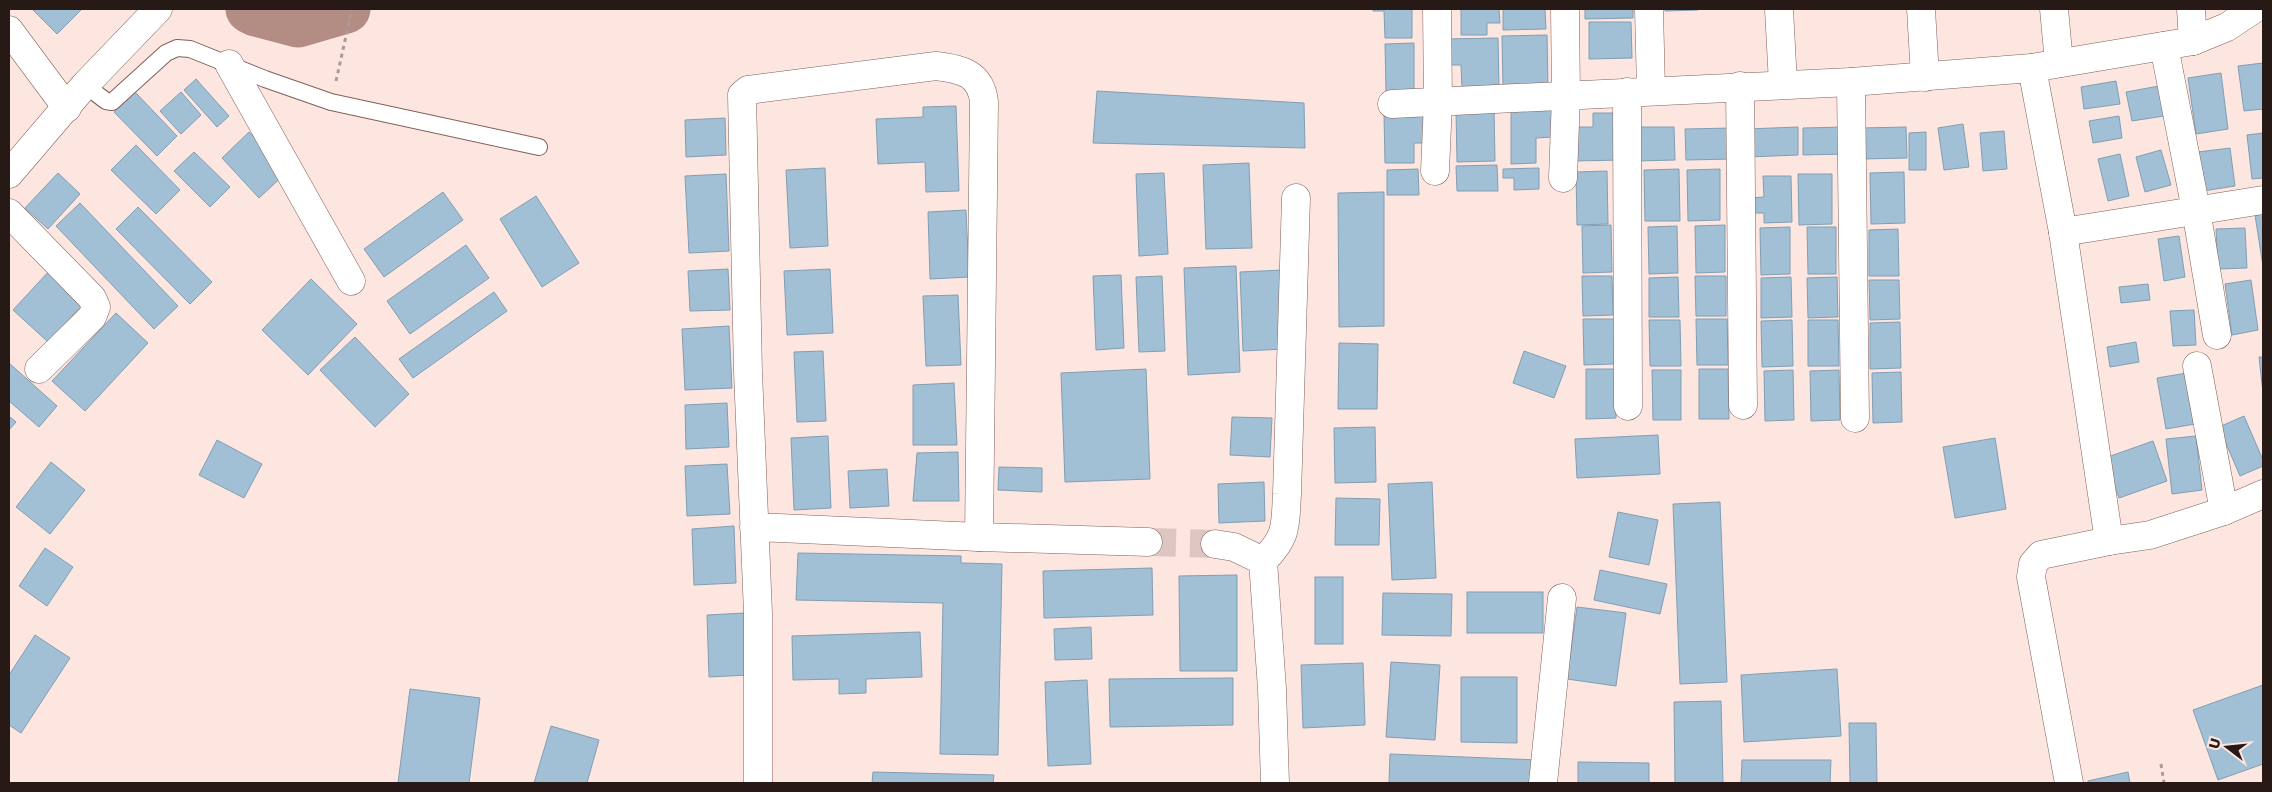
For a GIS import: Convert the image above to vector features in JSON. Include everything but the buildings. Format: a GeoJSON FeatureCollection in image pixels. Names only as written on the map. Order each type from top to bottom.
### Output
{"type":"FeatureCollection","features":[{"type":"Feature","properties":{"kind":"street"},"geometry":{"type":"LineString","coordinates":[[9,174],[86,85],[158,9]]}},
{"type":"Feature","properties":{"kind":"street"},"geometry":{"type":"LineString","coordinates":[[1435,171],[1438,102],[1436,9]]}},
{"type":"Feature","properties":{"kind":"street"},"geometry":{"type":"LineString","coordinates":[[1563,178],[1566,96],[1565,9]]}},
{"type":"Feature","properties":{"kind":"street"},"geometry":{"type":"LineString","coordinates":[[1628,406],[1639,91],[1649,9]]}},
{"type":"Feature","properties":{"kind":"street"},"geometry":{"type":"LineString","coordinates":[[1779,9],[1783,84]]}},
{"type":"Feature","properties":{"kind":"street"},"geometry":{"type":"LineString","coordinates":[[1921,9],[1925,77]]}},
{"type":"Feature","properties":{"kind":"street"},"geometry":{"type":"LineString","coordinates":[[2054,9],[2059,63]]}},
{"type":"Feature","properties":{"kind":"street"},"geometry":{"type":"LineString","coordinates":[[2191,9],[2193,41]]}},
{"type":"Feature","properties":{"kind":"street"},"geometry":{"type":"LineString","coordinates":[[1392,104],[1852,82],[2032,68],[2193,41],[2227,27],[2254,9]]}},
{"type":"Feature","properties":{"kind":"street"},"geometry":{"type":"LineString","coordinates":[[9,30],[67,108]]}},
{"type":"Feature","properties":{"kind":"street"},"geometry":{"type":"LineString","coordinates":[[2164,46],[2196,210],[2217,335]]}},
{"type":"Feature","properties":{"kind":"street"},"geometry":{"type":"LineString","coordinates":[[229,64],[351,281]]}},
{"type":"Feature","properties":{"kind":"street"},"geometry":{"type":"LineString","coordinates":[[758,783],[759,665],[742,95],[748,90],[936,66],[959,69],[974,78],[983,90],[979,537]]}},
{"type":"Feature","properties":{"kind":"street"},"geometry":{"type":"LineString","coordinates":[[2032,68],[2063,232],[2109,542]]}},
{"type":"Feature","properties":{"kind":"street"},"geometry":{"type":"LineString","coordinates":[[1852,82],[1855,418]]}},
{"type":"Feature","properties":{"kind":"street"},"geometry":{"type":"LineString","coordinates":[[1740,86],[1743,405]]}},
{"type":"Feature","properties":{"kind":"street"},"geometry":{"type":"LineString","coordinates":[[1275,783],[1270,661],[1263,561],[1277,547],[1284,530],[1287,494],[1296,198]]}},
{"type":"Feature","properties":{"kind":"street"},"geometry":{"type":"LineString","coordinates":[[2063,232],[2263,200]]}},
{"type":"Feature","properties":{"kind":"street"},"geometry":{"type":"LineString","coordinates":[[9,214],[92,298],[96,307],[92,317],[39,369]]}},
{"type":"Feature","properties":{"kind":"street"},"geometry":{"type":"LineString","coordinates":[[2197,366],[2224,510]]}},
{"type":"Feature","properties":{"kind":"street"},"geometry":{"type":"LineString","coordinates":[[2069,783],[2031,577],[2033,564],[2041,556],[2150,535],[2224,510],[2263,494]]}},
{"type":"Feature","properties":{"kind":"street"},"geometry":{"type":"LineString","coordinates":[[754,526],[979,537],[1148,542]]}},
{"type":"Feature","properties":{"kind":"street"},"geometry":{"type":"LineString","coordinates":[[1214,544],[1234,547],[1263,561]]}},
{"type":"Feature","properties":{"kind":"street"},"geometry":{"type":"LineString","coordinates":[[1543,783],[1562,598]]}},
{"type":"Feature","properties":{"kind":"lane"},"geometry":{"type":"LineString","coordinates":[[86,85],[106,100],[112,102],[166,53],[177,48],[190,49],[331,102],[539,147]]}},
{"type":"Feature","properties":{"kind":"path"},"geometry":{"type":"LineString","coordinates":[[338,74],[352,9]]}},
{"type":"Feature","properties":{"kind":"path"},"geometry":{"type":"LineString","coordinates":[[2161,764],[2164,783]]}},
{"type":"Feature","properties":{"kind":"waterway"},"geometry":{"type":"LineString","coordinates":[[250,9],[298,23],[346,9]]}},
{"type":"Feature","properties":{"kind":"tunnel"},"geometry":{"type":"LineString","coordinates":[[1148,542],[1215,544]]}}]}
